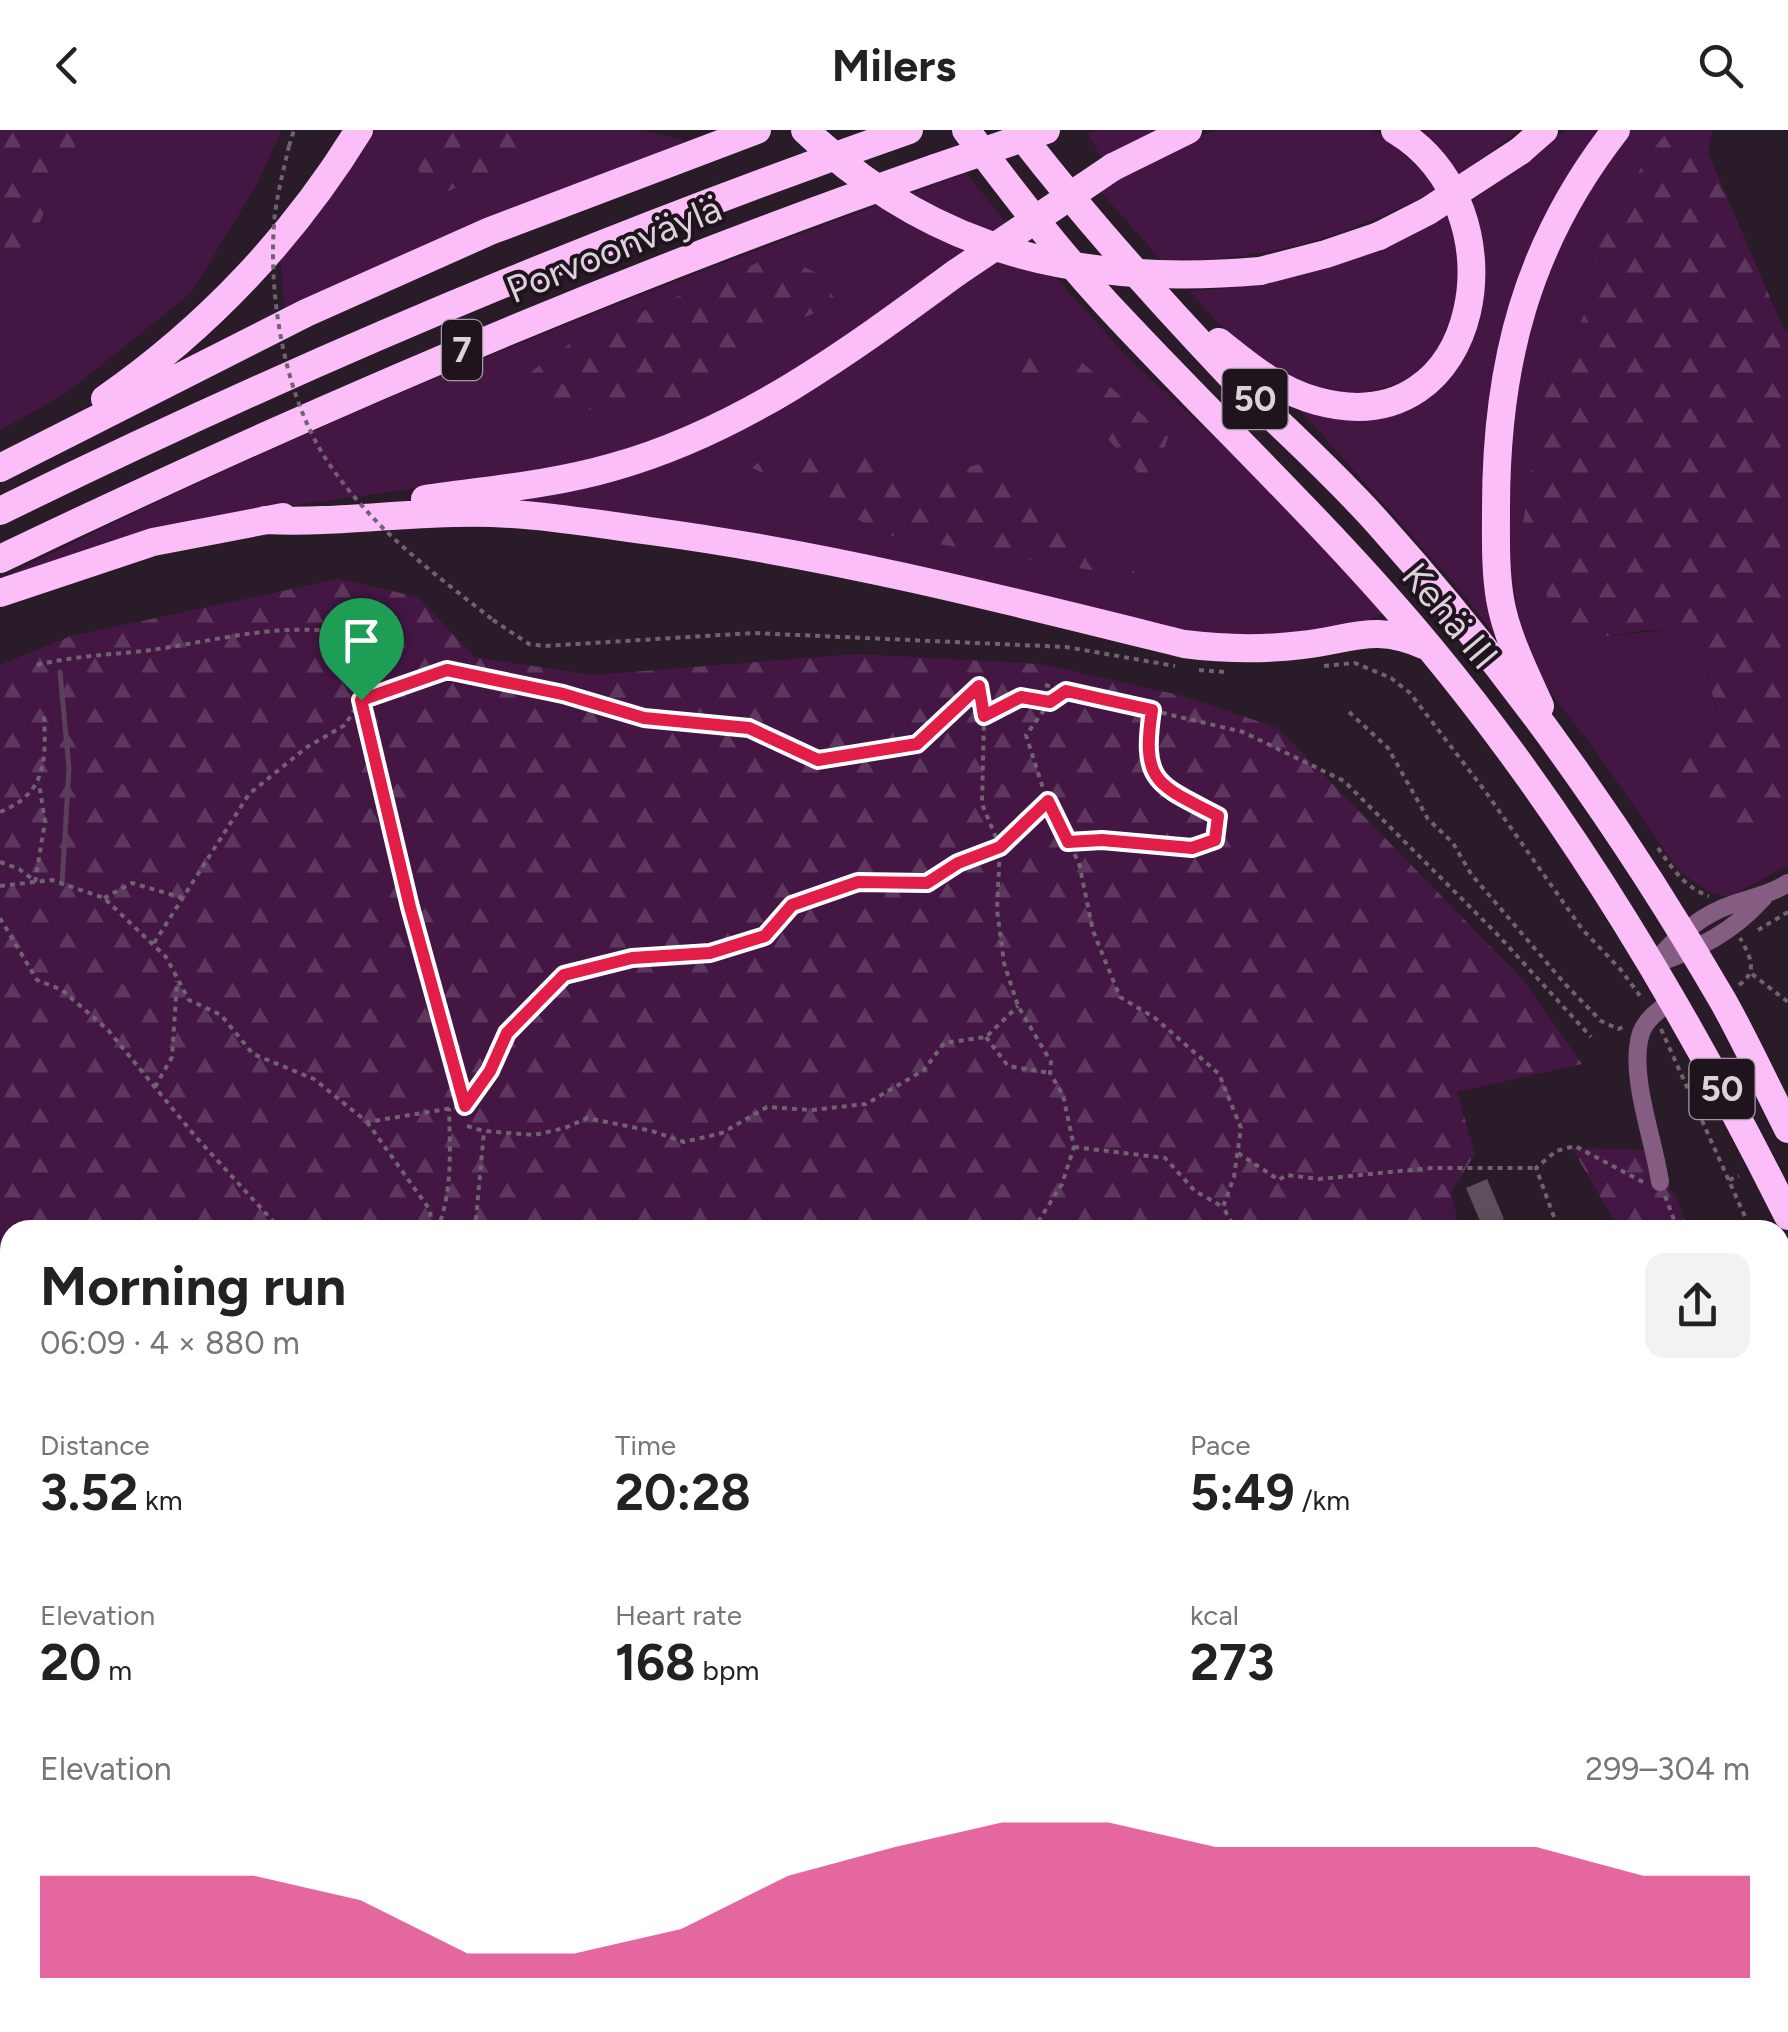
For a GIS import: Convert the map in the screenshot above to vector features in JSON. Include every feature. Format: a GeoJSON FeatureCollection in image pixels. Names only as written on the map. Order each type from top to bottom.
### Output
{"type":"FeatureCollection","features":[{"type":"Feature","properties":{"kind":"highway"},"geometry":{"type":"LineString","coordinates":[[26,454],[124,386],[194,328],[297,220],[359,130]]}},
{"type":"Feature","properties":{"kind":"highway"},"geometry":{"type":"LineString","coordinates":[[698,130],[712,130]]}},
{"type":"Feature","properties":{"kind":"highway"},"geometry":{"type":"LineString","coordinates":[[0,468],[306,313],[440,253],[757,130]]}},
{"type":"Feature","properties":{"kind":"highway"},"geometry":{"type":"LineString","coordinates":[[805,130],[860,178],[933,222],[1034,259],[1150,276],[1260,271],[1379,236],[1428,212],[1544,130]]}},
{"type":"Feature","properties":{"kind":"highway","name":"Kehä III"},"geometry":{"type":"LineString","coordinates":[[966,130],[1116,314],[1286,486],[1430,648],[1531,778],[1597,873],[1653,964],[1663,1014],[1788,1216]]}},
{"type":"Feature","properties":{"kind":"highway","name":"Kehä III"},"geometry":{"type":"LineString","coordinates":[[1017,130],[1090,224],[1142,281],[1380,524],[1560,748],[1687,941],[1788,1129]]}},
{"type":"Feature","properties":{"kind":"highway","name":"Porvoonväylä"},"geometry":{"type":"LineString","coordinates":[[0,559],[319,411],[486,340],[760,232],[1046,130]]}},
{"type":"Feature","properties":{"kind":"highway"},"geometry":{"type":"LineString","coordinates":[[0,593],[153,542],[265,520],[573,477],[648,456],[751,411],[836,361],[956,272],[1114,166],[1188,130]]}},
{"type":"Feature","properties":{"kind":"highway"},"geometry":{"type":"LineString","coordinates":[[1142,281],[1258,374],[1287,390],[1345,407],[1372,407],[1419,389],[1453,348],[1467,318],[1472,247],[1463,212],[1448,180],[1395,130]]}},
{"type":"Feature","properties":{"kind":"highway"},"geometry":{"type":"LineString","coordinates":[[1560,748],[1500,602],[1496,564],[1500,418],[1519,318],[1544,242],[1582,176],[1616,130]]}},
{"type":"Feature","properties":{"kind":"highway","name":"Porvoonväylä"},"geometry":{"type":"LineString","coordinates":[[0,511],[244,396],[466,300],[616,239],[907,131]]}},
{"type":"Feature","properties":{"kind":"highway"},"geometry":{"type":"LineString","coordinates":[[265,520],[314,522],[439,513],[549,518],[690,536],[834,562],[1184,644],[1265,648],[1388,632],[1430,648]]}},
{"type":"Feature","properties":{"kind":"street"},"geometry":{"type":"LineString","coordinates":[[1653,964],[1722,910],[1734,903],[1764,897],[1788,884]]}},
{"type":"Feature","properties":{"kind":"street"},"geometry":{"type":"LineString","coordinates":[[1687,941],[1743,921],[1764,897]]}},
{"type":"Feature","properties":{"kind":"street"},"geometry":{"type":"LineString","coordinates":[[1662,1187],[1639,1073],[1642,1030],[1663,1014]]}},
{"type":"Feature","properties":{"kind":"path"},"geometry":{"type":"LineString","coordinates":[[294,130],[276,212],[273,267],[283,347],[297,396],[323,455],[354,496],[410,553],[529,644],[753,634],[1066,648],[1184,668]]}},
{"type":"Feature","properties":{"kind":"path"},"geometry":{"type":"LineString","coordinates":[[37,665],[74,656],[312,629],[330,632],[348,645],[410,907],[465,1106]]}},
{"type":"Feature","properties":{"kind":"path"},"geometry":{"type":"LineString","coordinates":[[1318,666],[1355,664],[1391,678],[1410,694],[1582,929],[1663,1014],[1747,1220]]}},
{"type":"Feature","properties":{"kind":"path"},"geometry":{"type":"LineString","coordinates":[[153,945],[249,794],[307,748],[346,725],[361,700],[447,670],[563,694],[644,718],[749,728],[818,760],[917,744],[979,686],[984,716],[982,804],[1000,847],[997,910],[1004,963],[1018,1006],[1051,1062],[1050,1073],[1063,1095],[1074,1147],[1062,1184],[1039,1220]]}},
{"type":"Feature","properties":{"kind":"path"},"geometry":{"type":"LineString","coordinates":[[1197,670],[1226,672]]}},
{"type":"Feature","properties":{"kind":"path"},"geometry":{"type":"LineString","coordinates":[[1045,686],[1243,732],[1344,781],[1496,934],[1591,1038]]}},
{"type":"Feature","properties":{"kind":"path"},"geometry":{"type":"LineString","coordinates":[[1066,691],[1050,702],[1026,735],[1048,801],[1080,864],[1093,931],[1120,997],[1154,1018],[1219,1074],[1241,1128],[1223,1208]]}},
{"type":"Feature","properties":{"kind":"path"},"geometry":{"type":"LineString","coordinates":[[984,716],[1021,697],[1050,702]]}},
{"type":"Feature","properties":{"kind":"path"},"geometry":{"type":"LineString","coordinates":[[1068,842],[1102,840],[1192,848],[1215,840],[1218,816],[1158,781],[1149,765],[1152,710]]}},
{"type":"Feature","properties":{"kind":"path"},"geometry":{"type":"LineString","coordinates":[[1350,712],[1388,748],[1428,819],[1452,843],[1472,874],[1601,1021],[1618,1030],[1663,1014]]}},
{"type":"Feature","properties":{"kind":"path"},"geometry":{"type":"LineString","coordinates":[[0,812],[16,806],[38,779],[46,758],[44,716]]}},
{"type":"Feature","properties":{"kind":"path"},"geometry":{"type":"LineString","coordinates":[[36,882],[45,822],[38,779]]}},
{"type":"Feature","properties":{"kind":"path"},"geometry":{"type":"LineString","coordinates":[[367,1122],[465,1106],[490,1071],[507,1033],[564,975],[632,958],[710,953],[765,936],[792,905],[858,882],[927,883],[958,863],[1000,847],[1048,801]]}},
{"type":"Feature","properties":{"kind":"path"},"geometry":{"type":"LineString","coordinates":[[1658,848],[1675,873],[1696,892],[1716,898],[1722,910]]}},
{"type":"Feature","properties":{"kind":"path"},"geometry":{"type":"LineString","coordinates":[[0,862],[19,869],[36,882]]}},
{"type":"Feature","properties":{"kind":"path"},"geometry":{"type":"LineString","coordinates":[[0,886],[52,880],[104,898],[166,957],[190,1000],[221,1014],[253,1054],[314,1079],[367,1122],[430,1210],[432,1220]]}},
{"type":"Feature","properties":{"kind":"path"},"geometry":{"type":"LineString","coordinates":[[104,898],[132,883],[183,898]]}},
{"type":"Feature","properties":{"kind":"path"},"geometry":{"type":"LineString","coordinates":[[1757,930],[1788,912]]}},
{"type":"Feature","properties":{"kind":"path"},"geometry":{"type":"LineString","coordinates":[[0,918],[37,980],[62,990],[108,1030],[272,1220]]}},
{"type":"Feature","properties":{"kind":"path"},"geometry":{"type":"LineString","coordinates":[[1751,974],[1788,1002]]}},
{"type":"Feature","properties":{"kind":"path"},"geometry":{"type":"LineString","coordinates":[[155,1087],[172,1057],[177,978]]}},
{"type":"Feature","properties":{"kind":"path"},"geometry":{"type":"LineString","coordinates":[[467,1126],[484,1132],[534,1135],[587,1118],[684,1142],[722,1133],[767,1107],[812,1110],[866,1104],[924,1070],[944,1043],[986,1037],[1018,1006]]}},
{"type":"Feature","properties":{"kind":"path"},"geometry":{"type":"LineString","coordinates":[[986,1037],[1008,1066],[1050,1073]]}},
{"type":"Feature","properties":{"kind":"path"},"geometry":{"type":"LineString","coordinates":[[440,1220],[445,1211],[450,1150],[449,1108]]}},
{"type":"Feature","properties":{"kind":"path"},"geometry":{"type":"LineString","coordinates":[[476,1220],[484,1132]]}},
{"type":"Feature","properties":{"kind":"path"},"geometry":{"type":"LineString","coordinates":[[1238,1154],[1279,1180],[1286,1176],[1319,1179],[1432,1168],[1536,1168],[1556,1151],[1575,1146],[1662,1187],[1674,1220]]}},
{"type":"Feature","properties":{"kind":"path"},"geometry":{"type":"LineString","coordinates":[[1074,1147],[1165,1158],[1196,1192],[1223,1208],[1230,1220]]}},
{"type":"Feature","properties":{"kind":"path"},"geometry":{"type":"LineString","coordinates":[[1536,1168],[1554,1217]]}},
{"type":"Feature","properties":{"kind":"path"},"geometry":{"type":"LineString","coordinates":[[1729,1180],[1739,1176]]}},
{"type":"Feature","properties":{"kind":"green space"},"geometry":{"type":"Polygon","coordinates":[[[0,130],[83,130],[0,307],[0,130]]]}},
{"type":"Feature","properties":{"kind":"green space"},"geometry":{"type":"Polygon","coordinates":[[[83,130],[282,130],[256,186],[191,293],[65,394],[0,430],[0,307],[83,130]]]}},
{"type":"Feature","properties":{"kind":"green space"},"geometry":{"type":"Polygon","coordinates":[[[369,130],[642,130],[683,143],[428,244],[284,308],[280,252],[369,130]]]}},
{"type":"Feature","properties":{"kind":"green space"},"geometry":{"type":"Polygon","coordinates":[[[439,130],[538,130],[551,149],[426,200],[418,167],[439,130]]]}},
{"type":"Feature","properties":{"kind":"green space"},"geometry":{"type":"Polygon","coordinates":[[[1157,130],[1103,160],[1087,133],[1157,130]]]}},
{"type":"Feature","properties":{"kind":"green space"},"geometry":{"type":"Polygon","coordinates":[[[1219,130],[1371,130],[1386,137],[1439,188],[1371,221],[1306,243],[1238,256],[1163,262],[1099,190],[1187,141],[1219,130]]]}},
{"type":"Feature","properties":{"kind":"green space"},"geometry":{"type":"Polygon","coordinates":[[[1416,130],[1519,130],[1457,177],[1441,152],[1416,130]]]}},
{"type":"Feature","properties":{"kind":"green space"},"geometry":{"type":"Polygon","coordinates":[[[1565,130],[1604,130],[1512,320],[1508,652],[1461,591],[1292,401],[1404,408],[1484,268],[1481,239],[1470,203],[1565,130]]]}},
{"type":"Feature","properties":{"kind":"green space"},"geometry":{"type":"Polygon","coordinates":[[[1625,130],[1669,130],[1649,154],[1592,250],[1595,291],[1576,332],[1550,372],[1538,449],[1610,636],[1710,625],[1703,655],[1719,723],[1663,759],[1777,827],[1788,806],[1788,865],[1729,897],[1707,891],[1678,870],[1553,695],[1524,634],[1513,582],[1508,524],[1510,464],[1526,346],[1556,248],[1625,130]]]}},
{"type":"Feature","properties":{"kind":"green space"},"geometry":{"type":"Polygon","coordinates":[[[1669,130],[1712,130],[1708,153],[1788,332],[1788,806],[1777,827],[1733,840],[1663,760],[1719,722],[1703,655],[1710,627],[1700,631],[1644,630],[1610,636],[1568,634],[1529,563],[1522,530],[1550,372],[1576,332],[1595,291],[1592,250],[1649,154],[1669,130]]]}},
{"type":"Feature","properties":{"kind":"green space"},"geometry":{"type":"Polygon","coordinates":[[[966,173],[1008,225],[762,395],[675,436],[563,468],[245,512],[6,576],[241,463],[480,360],[966,173]]]}},
{"type":"Feature","properties":{"kind":"green space"},"geometry":{"type":"Polygon","coordinates":[[[1451,214],[1460,275],[1445,334],[1420,373],[1374,390],[1339,394],[1295,380],[1238,340],[1189,291],[1257,284],[1324,268],[1389,244],[1451,214]]]}},
{"type":"Feature","properties":{"kind":"green space"},"geometry":{"type":"Polygon","coordinates":[[[778,254],[818,274],[835,299],[829,307],[753,339],[683,400],[578,411],[539,409],[523,378],[573,341],[778,254]]]}},
{"type":"Feature","properties":{"kind":"green space"},"geometry":{"type":"Polygon","coordinates":[[[995,262],[1056,278],[1130,360],[1286,503],[1386,612],[1342,630],[1294,637],[1197,635],[501,501],[646,466],[995,262]]]}},
{"type":"Feature","properties":{"kind":"green space"},"geometry":{"type":"Polygon","coordinates":[[[1013,346],[1078,359],[1168,437],[1152,488],[1099,429],[1118,410],[1079,385],[1038,374],[998,381],[1013,346]]]}},
{"type":"Feature","properties":{"kind":"green space"},"geometry":{"type":"Polygon","coordinates":[[[854,454],[913,477],[1002,460],[1143,579],[892,536],[752,468],[765,456],[854,454]]]}},
{"type":"Feature","properties":{"kind":"green space"},"geometry":{"type":"Polygon","coordinates":[[[339,579],[418,597],[474,657],[593,675],[858,654],[1040,664],[1183,696],[1278,728],[1523,980],[1582,1064],[1457,1092],[1475,1154],[1451,1192],[1458,1220],[0,1220],[0,665],[71,636],[339,579]]]}},
{"type":"Feature","properties":{"kind":"green space"},"geometry":{"type":"Polygon","coordinates":[[[1572,1148],[1644,1150],[1677,1199],[1684,1220],[1614,1220],[1572,1148]]]}},
{"type":"Feature","properties":{"kind":"building"},"geometry":{"type":"Polygon","coordinates":[[[1487,1179],[1504,1219],[1480,1220],[1466,1188],[1487,1179]]]}},
{"type":"Feature","properties":{"kind":"waterway"},"geometry":{"type":"LineString","coordinates":[[60,672],[69,768],[62,884]]}},
{"type":"Feature","properties":{"kind":"route"},"geometry":{"type":"LineString","coordinates":[[447,670],[563,694],[644,718],[749,728],[818,760],[917,744],[979,686],[984,716],[1021,697],[1050,702],[1066,691],[1152,710],[1149,765],[1158,781],[1218,816],[1215,840],[1192,848],[1102,840],[1068,842],[1048,801],[1000,847],[958,863],[927,883],[858,882],[792,905],[765,936],[710,953],[632,958],[564,975],[507,1033],[490,1071],[465,1106],[410,907],[361,700],[447,670]]}}]}
